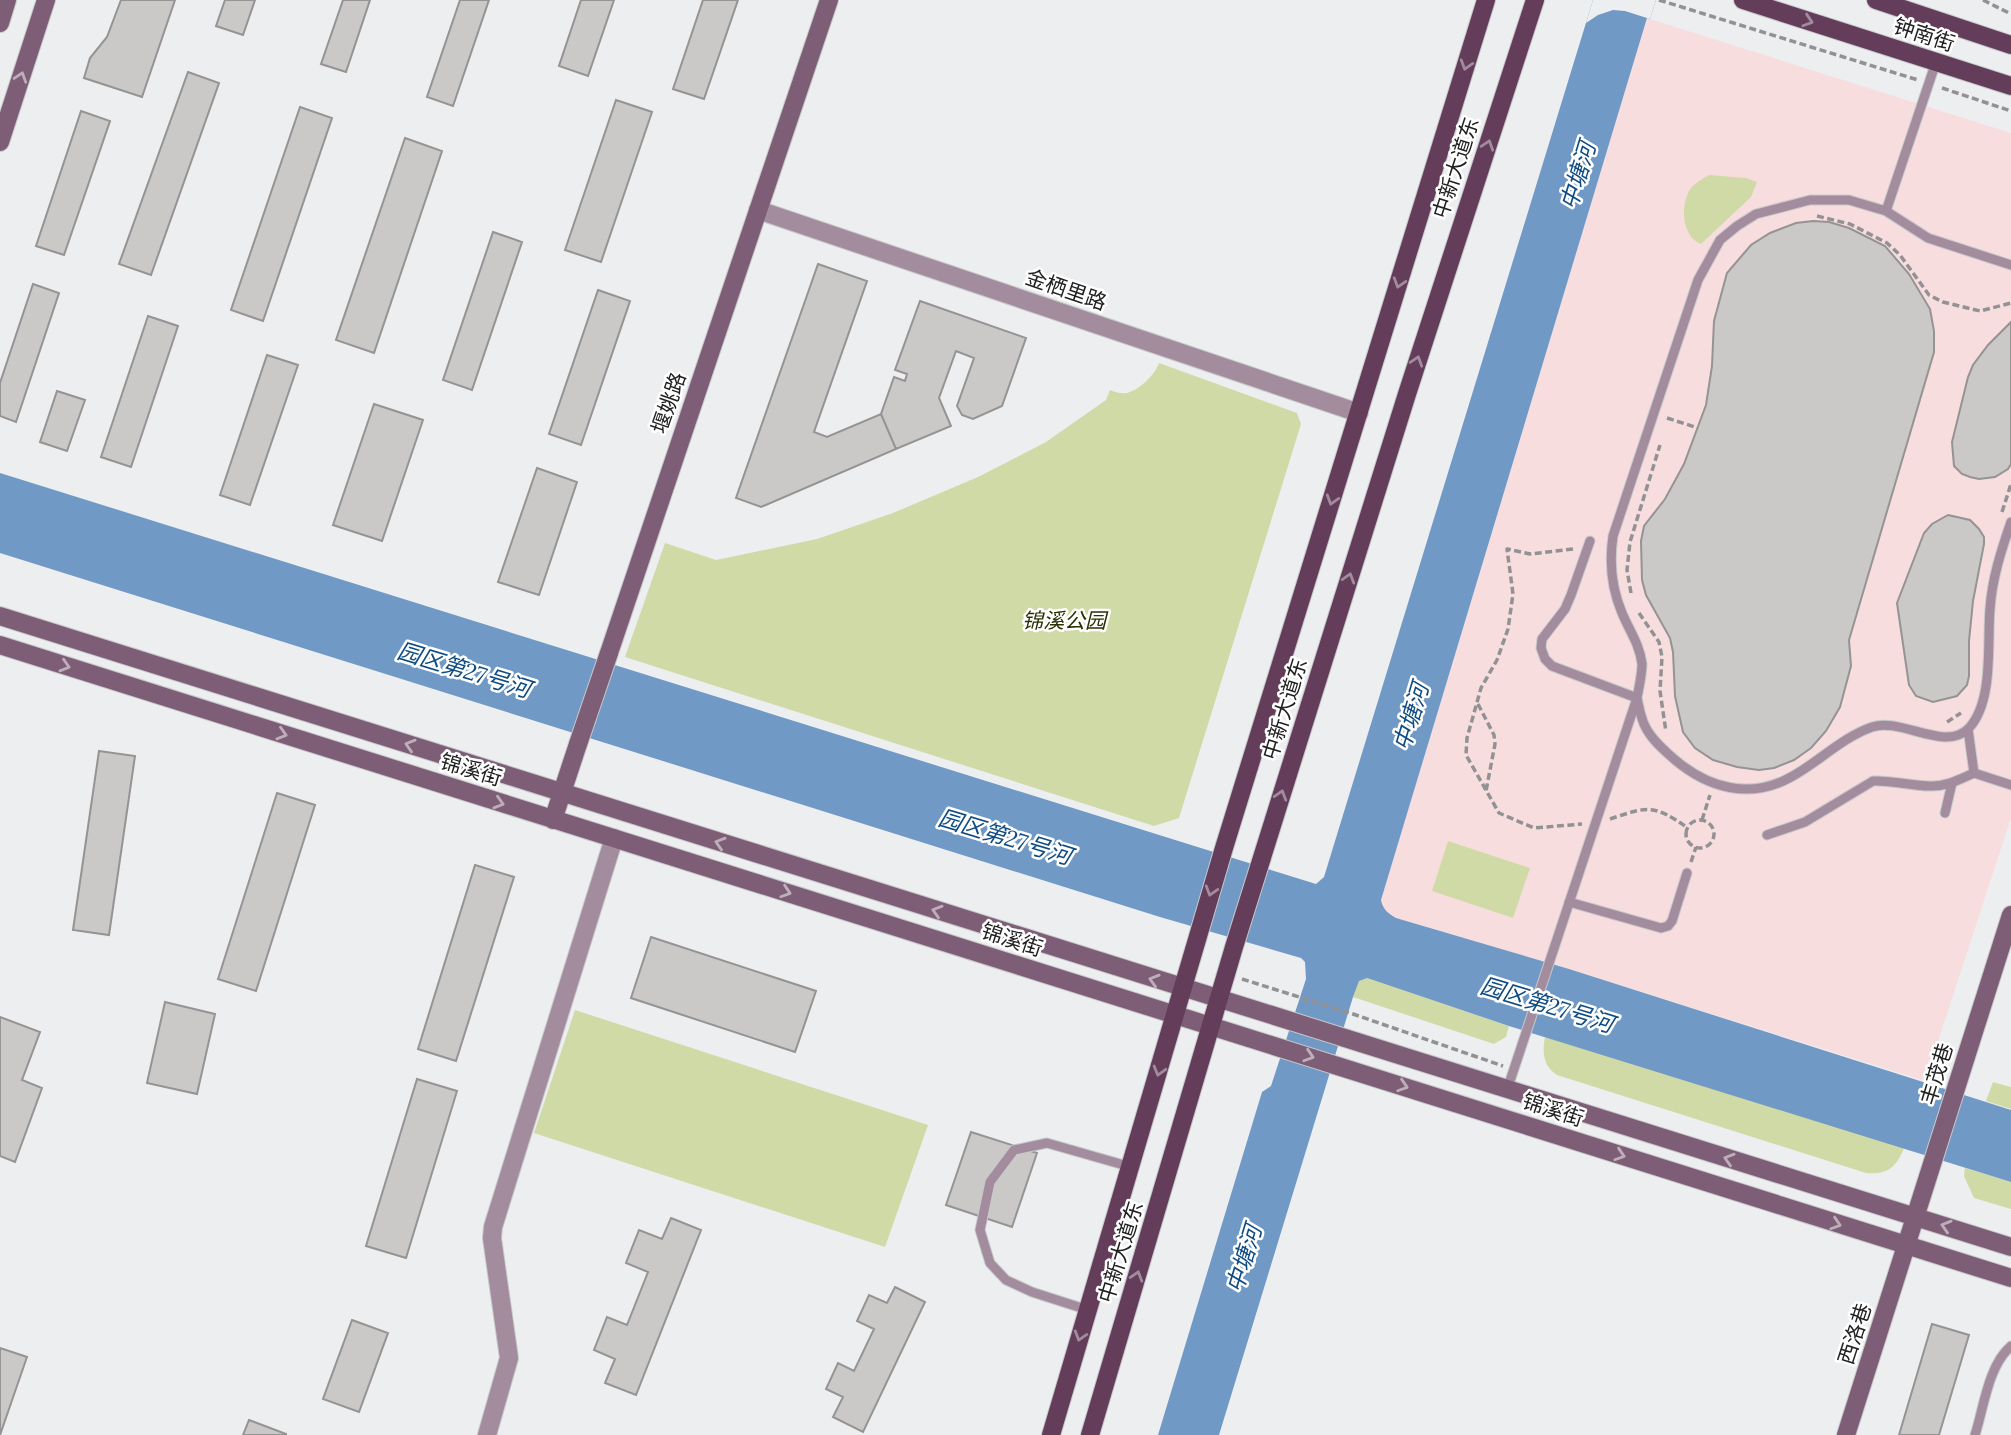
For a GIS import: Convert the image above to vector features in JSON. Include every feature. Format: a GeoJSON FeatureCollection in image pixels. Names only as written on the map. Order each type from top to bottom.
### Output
{"type":"FeatureCollection","features":[{"type":"Feature","properties":{"kind":"main road"},"geometry":{"type":"LineString","coordinates":[[0,23],[8,0]]}},
{"type":"Feature","properties":{"kind":"main road"},"geometry":{"type":"LineString","coordinates":[[0,142],[46,0]]}},
{"type":"Feature","properties":{"kind":"main road","name":"堰姚路"},"geometry":{"type":"LineString","coordinates":[[553,820],[829,0]]}},
{"type":"Feature","properties":{"kind":"main road","name":"中新大道东"},"geometry":{"type":"LineString","coordinates":[[1051,1435],[1224,848],[1486,0]]}},
{"type":"Feature","properties":{"kind":"main road","name":"中新大道东"},"geometry":{"type":"LineString","coordinates":[[1090,1435],[1234,947],[1406,394],[1535,0]]}},
{"type":"Feature","properties":{"kind":"main road","name":"钟南街"},"geometry":{"type":"LineString","coordinates":[[1743,0],[2011,86]]}},
{"type":"Feature","properties":{"kind":"main road","name":"钟南街"},"geometry":{"type":"LineString","coordinates":[[1876,0],[2011,45]]}},
{"type":"Feature","properties":{"kind":"main road","name":"锦溪街"},"geometry":{"type":"LineString","coordinates":[[0,616],[2011,1247]]}},
{"type":"Feature","properties":{"kind":"main road","name":"锦溪街"},"geometry":{"type":"LineString","coordinates":[[0,645],[2011,1279]]}},
{"type":"Feature","properties":{"kind":"main road","name":"丰茂巷"},"geometry":{"type":"LineString","coordinates":[[1907,1246],[2011,915]]}},
{"type":"Feature","properties":{"kind":"main road","name":"西洛巷"},"geometry":{"type":"LineString","coordinates":[[1846,1435],[1907,1246]]}},
{"type":"Feature","properties":{"kind":"street","name":"金栖里路"},"geometry":{"type":"LineString","coordinates":[[758,210],[1359,413]]}},
{"type":"Feature","properties":{"kind":"street"},"geometry":{"type":"LineString","coordinates":[[487,1435],[509,1358],[492,1238],[493,1227],[614,838]]}},
{"type":"Feature","properties":{"kind":"lane"},"geometry":{"type":"LineString","coordinates":[[1886,211],[1936,62]]}},
{"type":"Feature","properties":{"kind":"lane"},"geometry":{"type":"LineString","coordinates":[[1507,1090],[1637,698],[1642,665],[1637,643],[1621,612],[1613,588],[1609,561],[1613,536],[1698,280],[1720,240],[1756,214],[1810,200],[1849,200],[1886,211],[1928,238],[2011,265]]}},
{"type":"Feature","properties":{"kind":"lane"},"geometry":{"type":"LineString","coordinates":[[1637,698],[1645,727],[1662,748],[1702,780],[1735,789],[1769,787],[1781,782],[1844,741],[1872,727],[1885,724],[1899,726],[1936,737],[1953,736],[1968,729],[1978,713],[1984,693],[1990,609],[1997,561],[2011,522]]}},
{"type":"Feature","properties":{"kind":"lane"},"geometry":{"type":"LineString","coordinates":[[1590,541],[1565,609],[1542,639],[1541,648],[1545,659],[1552,666],[1637,698]]}},
{"type":"Feature","properties":{"kind":"lane"},"geometry":{"type":"LineString","coordinates":[[1968,729],[1974,773]]}},
{"type":"Feature","properties":{"kind":"lane"},"geometry":{"type":"LineString","coordinates":[[1767,835],[1805,822],[1873,781],[1886,780],[1932,787],[1952,783],[1974,773],[2011,785]]}},
{"type":"Feature","properties":{"kind":"lane"},"geometry":{"type":"LineString","coordinates":[[1945,813],[1952,783]]}},
{"type":"Feature","properties":{"kind":"lane"},"geometry":{"type":"LineString","coordinates":[[1569,902],[1661,929],[1672,921],[1687,873]]}},
{"type":"Feature","properties":{"kind":"lane"},"geometry":{"type":"LineString","coordinates":[[1088,1310],[1032,1292],[1006,1280],[990,1263],[980,1230],[990,1182],[1014,1150],[1048,1143],[1131,1167]]}},
{"type":"Feature","properties":{"kind":"lane"},"geometry":{"type":"LineString","coordinates":[[1975,1435],[1994,1371],[2000,1358],[2011,1346]]}},
{"type":"Feature","properties":{"kind":"path"},"geometry":{"type":"LineString","coordinates":[[1659,0],[2011,111]]}},
{"type":"Feature","properties":{"kind":"path"},"geometry":{"type":"LineString","coordinates":[[1983,0],[2011,14]]}},
{"type":"Feature","properties":{"kind":"path"},"geometry":{"type":"LineString","coordinates":[[1812,215],[1850,224],[1887,243],[1900,255],[1930,295],[1942,302],[1980,311],[2011,303]]}},
{"type":"Feature","properties":{"kind":"path"},"geometry":{"type":"LineString","coordinates":[[1668,419],[1672,407]]}},
{"type":"Feature","properties":{"kind":"path"},"geometry":{"type":"LineString","coordinates":[[1654,414],[1698,428]]}},
{"type":"Feature","properties":{"kind":"path"},"geometry":{"type":"LineString","coordinates":[[1632,595],[1627,570],[1630,542],[1660,443]]}},
{"type":"Feature","properties":{"kind":"path"},"geometry":{"type":"LineString","coordinates":[[1999,520],[2011,484]]}},
{"type":"Feature","properties":{"kind":"path"},"geometry":{"type":"LineString","coordinates":[[1573,549],[1530,554],[1507,550],[1513,593],[1508,629],[1500,653],[1481,688],[1467,738],[1466,755],[1499,813],[1534,828],[1561,828],[1595,822],[1641,808],[1650,808],[1669,815],[1688,828]]}},
{"type":"Feature","properties":{"kind":"path"},"geometry":{"type":"LineString","coordinates":[[1635,604],[1652,629],[1661,649],[1662,715],[1670,738]]}},
{"type":"Feature","properties":{"kind":"path"},"geometry":{"type":"LineString","coordinates":[[1478,702],[1494,734],[1495,744],[1486,791]]}},
{"type":"Feature","properties":{"kind":"path"},"geometry":{"type":"LineString","coordinates":[[1940,724],[1962,712],[1966,706]]}},
{"type":"Feature","properties":{"kind":"path"},"geometry":{"type":"LineString","coordinates":[[1695,821],[1708,822],[1713,827],[1713,840],[1706,847],[1696,847],[1690,844],[1687,838],[1688,828],[1695,821]]}},
{"type":"Feature","properties":{"kind":"path"},"geometry":{"type":"LineString","coordinates":[[1226,974],[1353,1014]]}},
{"type":"Feature","properties":{"kind":"shaded area"},"geometry":{"type":"Polygon","coordinates":[[[1647,18],[2011,133],[2011,818],[1925,1081],[1569,969],[1396,918],[1382,905],[1381,900],[1647,18]]]}},
{"type":"Feature","properties":{"kind":"green space"},"geometry":{"type":"Polygon","coordinates":[[[1709,175],[1746,178],[1757,182],[1751,197],[1701,244],[1689,234],[1684,210],[1691,188],[1709,175]]]}},
{"type":"Feature","properties":{"kind":"green space","name":"锦溪公园"},"geometry":{"type":"Polygon","coordinates":[[[1159,363],[1297,413],[1301,424],[1179,818],[1154,826],[625,657],[665,543],[716,560],[817,539],[893,513],[978,477],[1046,442],[1106,400],[1110,390],[1127,393],[1141,385],[1159,363]]]}},
{"type":"Feature","properties":{"kind":"green space"},"geometry":{"type":"Polygon","coordinates":[[[1448,841],[1530,868],[1513,918],[1432,891],[1448,841]]]}},
{"type":"Feature","properties":{"kind":"green space"},"geometry":{"type":"Polygon","coordinates":[[[1367,978],[1509,1026],[1506,1037],[1494,1044],[1353,997],[1359,980],[1367,978]]]}},
{"type":"Feature","properties":{"kind":"green space"},"geometry":{"type":"Polygon","coordinates":[[[575,1010],[928,1125],[885,1247],[534,1133],[575,1010]]]}},
{"type":"Feature","properties":{"kind":"green space"},"geometry":{"type":"Polygon","coordinates":[[[1545,1037],[1904,1148],[1898,1161],[1890,1169],[1880,1173],[1866,1173],[1557,1075],[1545,1058],[1545,1037]]]}},
{"type":"Feature","properties":{"kind":"green space"},"geometry":{"type":"Polygon","coordinates":[[[1993,1082],[2011,1087],[2011,1109],[1986,1101],[1993,1082]]]}},
{"type":"Feature","properties":{"kind":"green space"},"geometry":{"type":"Polygon","coordinates":[[[1965,1168],[2011,1182],[2011,1209],[1974,1198],[1964,1176],[1965,1168]]]}},
{"type":"Feature","properties":{"kind":"water"},"geometry":{"type":"Polygon","coordinates":[[[1593,0],[1656,0],[1650,19],[1647,18],[1382,903],[1386,911],[1396,918],[1569,969],[2011,1110],[2011,1182],[1509,1026],[1367,978],[1359,981],[1353,997],[1219,1435],[1158,1435],[1262,1092],[1271,1086],[1306,979],[1305,962],[1301,958],[1160,917],[0,553],[0,473],[1316,884],[1324,877],[1593,0]]]}},
{"type":"Feature","properties":{"kind":"pier"},"geometry":{"type":"Polygon","coordinates":[[[1593,0],[1656,0],[1650,19],[1613,10],[1586,23],[1593,0]]]}},
{"type":"Feature","properties":{"kind":"building"},"geometry":{"type":"Polygon","coordinates":[[[121,0],[175,0],[142,97],[84,78],[90,58],[107,37],[121,0]]]}},
{"type":"Feature","properties":{"kind":"building"},"geometry":{"type":"Polygon","coordinates":[[[225,0],[255,0],[243,35],[216,26],[225,0]]]}},
{"type":"Feature","properties":{"kind":"building"},"geometry":{"type":"Polygon","coordinates":[[[343,0],[370,0],[346,72],[321,64],[343,0]]]}},
{"type":"Feature","properties":{"kind":"building"},"geometry":{"type":"Polygon","coordinates":[[[460,0],[489,0],[453,106],[427,97],[460,0]]]}},
{"type":"Feature","properties":{"kind":"building"},"geometry":{"type":"Polygon","coordinates":[[[581,0],[614,0],[588,76],[559,66],[581,0]]]}},
{"type":"Feature","properties":{"kind":"building"},"geometry":{"type":"Polygon","coordinates":[[[703,0],[738,0],[704,99],[673,89],[703,0]]]}},
{"type":"Feature","properties":{"kind":"building"},"geometry":{"type":"Polygon","coordinates":[[[188,72],[219,83],[151,275],[119,264],[188,72]]]}},
{"type":"Feature","properties":{"kind":"building"},"geometry":{"type":"Polygon","coordinates":[[[616,100],[652,112],[601,262],[565,250],[616,100]]]}},
{"type":"Feature","properties":{"kind":"building"},"geometry":{"type":"Polygon","coordinates":[[[300,107],[332,118],[263,321],[231,310],[300,107]]]}},
{"type":"Feature","properties":{"kind":"building"},"geometry":{"type":"Polygon","coordinates":[[[81,111],[110,121],[64,255],[36,246],[81,111]]]}},
{"type":"Feature","properties":{"kind":"building"},"geometry":{"type":"Polygon","coordinates":[[[405,138],[442,151],[374,353],[336,340],[405,138]]]}},
{"type":"Feature","properties":{"kind":"building"},"geometry":{"type":"Polygon","coordinates":[[[1813,221],[1849,228],[1885,246],[1909,274],[1930,309],[1934,352],[1849,640],[1851,666],[1840,707],[1826,731],[1811,748],[1794,760],[1774,768],[1759,770],[1713,760],[1695,748],[1683,732],[1675,696],[1670,638],[1646,595],[1642,580],[1641,541],[1644,526],[1665,499],[1684,464],[1706,405],[1712,366],[1714,321],[1727,273],[1751,245],[1770,233],[1796,223],[1813,221]]]}},
{"type":"Feature","properties":{"kind":"building"},"geometry":{"type":"Polygon","coordinates":[[[493,232],[522,242],[472,390],[443,380],[493,232]]]}},
{"type":"Feature","properties":{"kind":"building"},"geometry":{"type":"Polygon","coordinates":[[[818,264],[867,281],[814,432],[827,437],[881,414],[896,449],[761,507],[736,498],[818,264]]]}},
{"type":"Feature","properties":{"kind":"building"},"geometry":{"type":"Polygon","coordinates":[[[33,284],[59,293],[16,422],[0,416],[0,383],[33,284]]]}},
{"type":"Feature","properties":{"kind":"building"},"geometry":{"type":"Polygon","coordinates":[[[598,290],[630,301],[581,445],[549,434],[598,290]]]}},
{"type":"Feature","properties":{"kind":"building"},"geometry":{"type":"Polygon","coordinates":[[[920,301],[1026,338],[1002,406],[973,419],[962,415],[957,406],[974,358],[956,351],[939,398],[951,426],[896,449],[881,414],[894,377],[905,381],[907,374],[895,370],[920,301]]]}},
{"type":"Feature","properties":{"kind":"building"},"geometry":{"type":"Polygon","coordinates":[[[148,316],[178,326],[131,467],[101,457],[148,316]]]}},
{"type":"Feature","properties":{"kind":"building"},"geometry":{"type":"Polygon","coordinates":[[[2011,322],[2011,464],[1995,477],[1970,477],[1954,466],[1952,442],[1968,377],[1973,365],[1988,345],[2011,322]]]}},
{"type":"Feature","properties":{"kind":"building"},"geometry":{"type":"Polygon","coordinates":[[[267,355],[298,365],[250,505],[220,495],[267,355]]]}},
{"type":"Feature","properties":{"kind":"building"},"geometry":{"type":"Polygon","coordinates":[[[57,391],[85,400],[67,451],[40,442],[57,391]]]}},
{"type":"Feature","properties":{"kind":"building"},"geometry":{"type":"Polygon","coordinates":[[[374,404],[423,420],[382,541],[333,525],[374,404]]]}},
{"type":"Feature","properties":{"kind":"building"},"geometry":{"type":"Polygon","coordinates":[[[537,468],[577,482],[539,595],[498,582],[537,468]]]}},
{"type":"Feature","properties":{"kind":"building"},"geometry":{"type":"Polygon","coordinates":[[[1948,515],[1970,520],[1984,537],[1984,544],[1973,601],[1967,685],[1957,696],[1933,702],[1916,696],[1909,685],[1897,603],[1924,533],[1932,524],[1948,515]]]}},
{"type":"Feature","properties":{"kind":"building"},"geometry":{"type":"Polygon","coordinates":[[[99,751],[135,756],[109,935],[73,930],[99,751]]]}},
{"type":"Feature","properties":{"kind":"building"},"geometry":{"type":"Polygon","coordinates":[[[277,793],[315,805],[256,991],[218,979],[277,793]]]}},
{"type":"Feature","properties":{"kind":"building"},"geometry":{"type":"Polygon","coordinates":[[[475,865],[514,877],[456,1061],[418,1049],[475,865]]]}},
{"type":"Feature","properties":{"kind":"building"},"geometry":{"type":"Polygon","coordinates":[[[651,937],[816,991],[795,1052],[631,998],[651,937]]]}},
{"type":"Feature","properties":{"kind":"building"},"geometry":{"type":"Polygon","coordinates":[[[165,1002],[215,1014],[197,1094],[147,1083],[165,1002]]]}},
{"type":"Feature","properties":{"kind":"building"},"geometry":{"type":"Polygon","coordinates":[[[0,1017],[40,1032],[22,1080],[42,1088],[15,1162],[0,1156],[0,1017]]]}},
{"type":"Feature","properties":{"kind":"building"},"geometry":{"type":"Polygon","coordinates":[[[417,1079],[457,1091],[406,1258],[366,1246],[417,1079]]]}},
{"type":"Feature","properties":{"kind":"building"},"geometry":{"type":"Polygon","coordinates":[[[971,1132],[1037,1153],[1012,1227],[946,1205],[971,1132]]]}},
{"type":"Feature","properties":{"kind":"building"},"geometry":{"type":"Polygon","coordinates":[[[671,1218],[701,1230],[636,1395],[605,1383],[615,1359],[594,1350],[607,1317],[627,1325],[648,1272],[626,1263],[639,1230],[662,1239],[671,1218]]]}},
{"type":"Feature","properties":{"kind":"building"},"geometry":{"type":"Polygon","coordinates":[[[895,1287],[925,1302],[863,1432],[833,1417],[843,1397],[826,1389],[838,1363],[854,1371],[874,1329],[857,1321],[869,1295],[887,1303],[895,1287]]]}},
{"type":"Feature","properties":{"kind":"building"},"geometry":{"type":"Polygon","coordinates":[[[352,1320],[388,1333],[359,1412],[323,1399],[352,1320]]]}},
{"type":"Feature","properties":{"kind":"building"},"geometry":{"type":"Polygon","coordinates":[[[1932,1324],[1969,1335],[1939,1435],[1899,1435],[1932,1324]]]}},
{"type":"Feature","properties":{"kind":"building"},"geometry":{"type":"Polygon","coordinates":[[[0,1348],[27,1357],[0,1435],[0,1348]]]}},
{"type":"Feature","properties":{"kind":"building"},"geometry":{"type":"Polygon","coordinates":[[[249,1420],[286,1434],[286,1435],[243,1435],[249,1420]]]}},
{"type":"Feature","properties":{"kind":"water label","name":"中塘河"},"geometry":{"type":"Point","coordinates":[1578,176]}},
{"type":"Feature","properties":{"kind":"water label","name":"园区第27号河"},"geometry":{"type":"Point","coordinates":[464,670]}},
{"type":"Feature","properties":{"kind":"water label","name":"中塘河"},"geometry":{"type":"Point","coordinates":[1411,717]}},
{"type":"Feature","properties":{"kind":"water label","name":"园区第27号河"},"geometry":{"type":"Point","coordinates":[1005,837]}},
{"type":"Feature","properties":{"kind":"water label","name":"园区第27号河"},"geometry":{"type":"Point","coordinates":[1547,1005]}},
{"type":"Feature","properties":{"kind":"water label","name":"中塘河"},"geometry":{"type":"Point","coordinates":[1244,1259]}}]}
